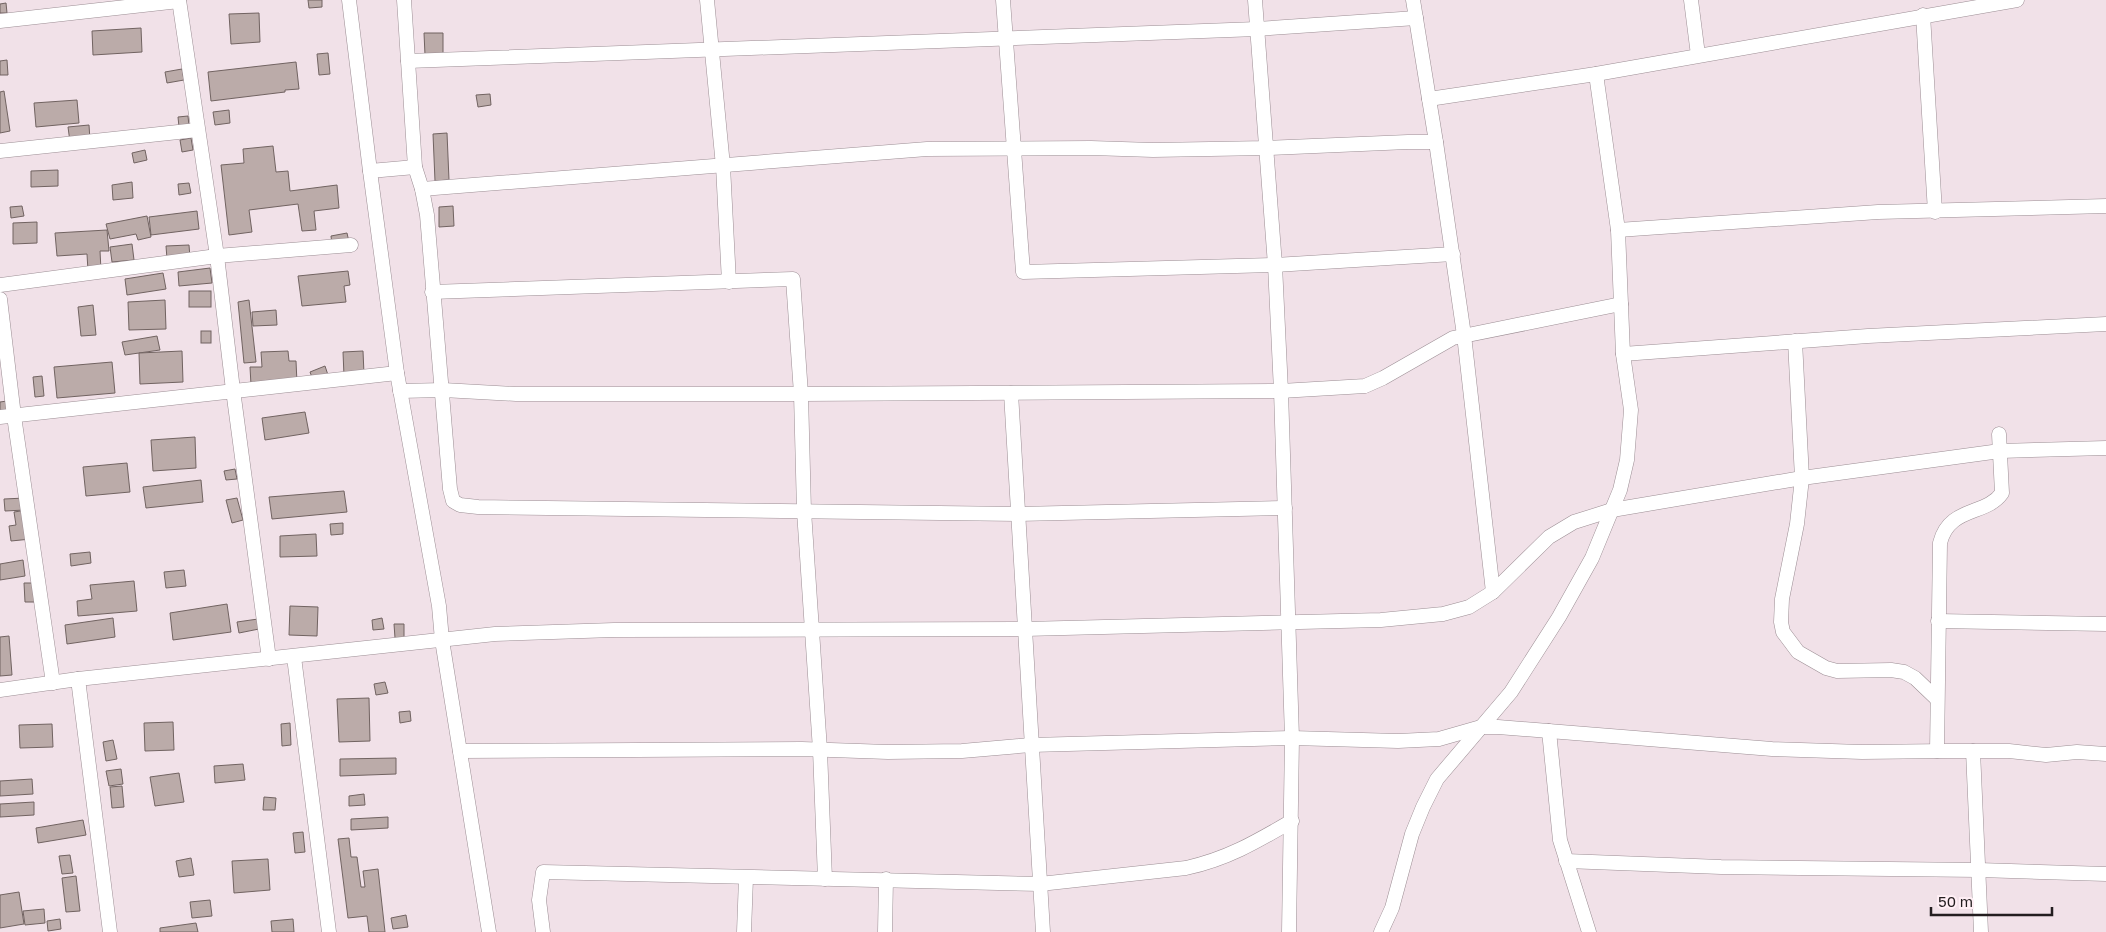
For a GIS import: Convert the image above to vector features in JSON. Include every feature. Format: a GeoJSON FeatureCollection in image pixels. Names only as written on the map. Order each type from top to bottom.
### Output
{"type":"FeatureCollection","features":[{"type":"Feature","properties":{"kind":"street"},"geometry":{"type":"LineString","coordinates":[[0,21],[179,0],[217,256],[233,390],[270,659]]}},
{"type":"Feature","properties":{"kind":"street"},"geometry":{"type":"LineString","coordinates":[[349,0],[397,373],[440,606],[442,640],[489,932]]}},
{"type":"Feature","properties":{"kind":"street"},"geometry":{"type":"LineString","coordinates":[[404,0],[415,167],[427,215],[432,292],[443,390],[450,489],[453,501],[460,505],[1018,514],[1285,508]]}},
{"type":"Feature","properties":{"kind":"street"},"geometry":{"type":"LineString","coordinates":[[707,0],[710,50],[723,166],[729,282]]}},
{"type":"Feature","properties":{"kind":"street"},"geometry":{"type":"LineString","coordinates":[[1003,0],[1023,272],[1275,265],[1452,254]]}},
{"type":"Feature","properties":{"kind":"street"},"geometry":{"type":"LineString","coordinates":[[1255,0],[1275,265],[1281,391],[1292,738],[1289,932]]}},
{"type":"Feature","properties":{"kind":"street"},"geometry":{"type":"LineString","coordinates":[[1412,0],[1436,142],[1464,335],[1493,592]]}},
{"type":"Feature","properties":{"kind":"street"},"geometry":{"type":"LineString","coordinates":[[1691,0],[1698,55]]}},
{"type":"Feature","properties":{"kind":"street"},"geometry":{"type":"LineString","coordinates":[[1429,99],[1596,74],[1923,15],[2018,0]]}},
{"type":"Feature","properties":{"kind":"street"},"geometry":{"type":"LineString","coordinates":[[1923,15],[1935,212]]}},
{"type":"Feature","properties":{"kind":"street"},"geometry":{"type":"LineString","coordinates":[[408,61],[1257,29],[1416,18]]}},
{"type":"Feature","properties":{"kind":"street"},"geometry":{"type":"LineString","coordinates":[[1381,932],[1392,908],[1412,834],[1422,808],[1437,779],[1511,692],[1559,617],[1592,558],[1612,510],[1627,460],[1631,417],[1629,389],[1623,354],[1618,230],[1596,74]]}},
{"type":"Feature","properties":{"kind":"street"},"geometry":{"type":"LineString","coordinates":[[0,151],[197,130]]}},
{"type":"Feature","properties":{"kind":"street"},"geometry":{"type":"LineString","coordinates":[[422,189],[918,149],[1153,150],[1436,142]]}},
{"type":"Feature","properties":{"kind":"street"},"geometry":{"type":"LineString","coordinates":[[370,171],[415,167]]}},
{"type":"Feature","properties":{"kind":"street"},"geometry":{"type":"LineString","coordinates":[[1618,230],[1878,212],[2106,206]]}},
{"type":"Feature","properties":{"kind":"street"},"geometry":{"type":"LineString","coordinates":[[0,285],[217,256],[352,245]]}},
{"type":"Feature","properties":{"kind":"street"},"geometry":{"type":"LineString","coordinates":[[432,292],[794,279],[801,394],[804,511],[820,750],[825,879]]}},
{"type":"Feature","properties":{"kind":"street"},"geometry":{"type":"LineString","coordinates":[[0,299],[7,416],[53,682]]}},
{"type":"Feature","properties":{"kind":"street"},"geometry":{"type":"LineString","coordinates":[[400,391],[443,390],[516,394],[1011,393],[1281,391],[1365,386],[1383,378],[1441,343],[1464,335],[1621,304]]}},
{"type":"Feature","properties":{"kind":"street"},"geometry":{"type":"LineString","coordinates":[[1623,354],[1925,332],[2106,324]]}},
{"type":"Feature","properties":{"kind":"street"},"geometry":{"type":"LineString","coordinates":[[1795,341],[1802,478],[1797,524],[1781,613],[1783,632],[1790,644],[1798,652],[1826,668],[1836,671],[1891,670],[1904,672],[1915,678],[1937,699]]}},
{"type":"Feature","properties":{"kind":"street"},"geometry":{"type":"LineString","coordinates":[[7,416],[397,373]]}},
{"type":"Feature","properties":{"kind":"street"},"geometry":{"type":"LineString","coordinates":[[1011,393],[1043,932]]}},
{"type":"Feature","properties":{"kind":"street"},"geometry":{"type":"LineString","coordinates":[[1937,751],[1940,543],[1943,532],[1954,520],[2001,496],[2003,491],[1999,434]]}},
{"type":"Feature","properties":{"kind":"street"},"geometry":{"type":"LineString","coordinates":[[0,690],[78,679],[495,634],[614,630],[811,628],[1025,629],[1381,620],[1443,614],[1469,607],[1493,592],[1549,536],[1574,522],[1612,510],[1802,478],[2000,450],[2106,448]]}},
{"type":"Feature","properties":{"kind":"street"},"geometry":{"type":"LineString","coordinates":[[1938,621],[2106,624]]}},
{"type":"Feature","properties":{"kind":"street"},"geometry":{"type":"LineString","coordinates":[[294,657],[329,932]]}},
{"type":"Feature","properties":{"kind":"street"},"geometry":{"type":"LineString","coordinates":[[78,679],[110,932]]}},
{"type":"Feature","properties":{"kind":"street"},"geometry":{"type":"LineString","coordinates":[[460,751],[820,750],[888,752],[953,751],[1031,745],[1292,738],[1398,741],[1439,739],[1481,727],[1772,749],[1862,752],[1973,751],[2046,755],[2077,752],[2106,754]]}},
{"type":"Feature","properties":{"kind":"street"},"geometry":{"type":"LineString","coordinates":[[1548,731],[1560,840],[1589,932]]}},
{"type":"Feature","properties":{"kind":"street"},"geometry":{"type":"LineString","coordinates":[[1973,751],[1982,932]]}},
{"type":"Feature","properties":{"kind":"street"},"geometry":{"type":"LineString","coordinates":[[543,932],[539,900],[543,872],[624,872],[746,878],[886,879],[1040,884],[1186,868],[1206,863],[1240,851],[1292,821]]}},
{"type":"Feature","properties":{"kind":"street"},"geometry":{"type":"LineString","coordinates":[[1566,861],[1730,868],[1979,870],[2106,874]]}},
{"type":"Feature","properties":{"kind":"street"},"geometry":{"type":"LineString","coordinates":[[744,932],[746,878]]}},
{"type":"Feature","properties":{"kind":"street"},"geometry":{"type":"LineString","coordinates":[[885,932],[886,879]]}},
{"type":"Feature","properties":{"kind":"building"},"geometry":{"type":"Polygon","coordinates":[[[308,0],[322,0],[322,7],[309,8],[308,0]]]}},
{"type":"Feature","properties":{"kind":"building"},"geometry":{"type":"Polygon","coordinates":[[[6,3],[7,13],[0,13],[0,4],[6,3]]]}},
{"type":"Feature","properties":{"kind":"building"},"geometry":{"type":"Polygon","coordinates":[[[259,13],[260,42],[231,44],[229,14],[259,13]]]}},
{"type":"Feature","properties":{"kind":"building"},"geometry":{"type":"Polygon","coordinates":[[[141,28],[142,52],[93,55],[92,31],[141,28]]]}},
{"type":"Feature","properties":{"kind":"building"},"geometry":{"type":"Polygon","coordinates":[[[424,33],[443,33],[443,54],[425,55],[424,33]]]}},
{"type":"Feature","properties":{"kind":"building"},"geometry":{"type":"Polygon","coordinates":[[[328,53],[330,74],[319,75],[317,54],[328,53]]]}},
{"type":"Feature","properties":{"kind":"building"},"geometry":{"type":"Polygon","coordinates":[[[7,60],[8,75],[0,75],[0,61],[7,60]]]}},
{"type":"Feature","properties":{"kind":"building"},"geometry":{"type":"Polygon","coordinates":[[[296,62],[299,89],[211,101],[208,72],[296,62]]]}},
{"type":"Feature","properties":{"kind":"building"},"geometry":{"type":"Polygon","coordinates":[[[182,69],[184,80],[167,83],[165,72],[182,69]]]}},
{"type":"Feature","properties":{"kind":"building"},"geometry":{"type":"Polygon","coordinates":[[[4,91],[10,131],[0,133],[0,92],[4,91]]]}},
{"type":"Feature","properties":{"kind":"building"},"geometry":{"type":"Polygon","coordinates":[[[490,94],[491,105],[478,107],[476,95],[490,94]]]}},
{"type":"Feature","properties":{"kind":"building"},"geometry":{"type":"Polygon","coordinates":[[[77,100],[79,123],[36,127],[34,103],[77,100]]]}},
{"type":"Feature","properties":{"kind":"building"},"geometry":{"type":"Polygon","coordinates":[[[229,110],[230,123],[215,125],[213,112],[229,110]]]}},
{"type":"Feature","properties":{"kind":"building"},"geometry":{"type":"Polygon","coordinates":[[[188,116],[189,126],[179,127],[178,117],[188,116]]]}},
{"type":"Feature","properties":{"kind":"building"},"geometry":{"type":"Polygon","coordinates":[[[89,125],[90,140],[70,142],[68,127],[89,125]]]}},
{"type":"Feature","properties":{"kind":"building"},"geometry":{"type":"Polygon","coordinates":[[[447,133],[449,180],[435,181],[433,134],[447,133]]]}},
{"type":"Feature","properties":{"kind":"building"},"geometry":{"type":"Polygon","coordinates":[[[191,138],[193,150],[182,152],[180,140],[191,138]]]}},
{"type":"Feature","properties":{"kind":"building"},"geometry":{"type":"Polygon","coordinates":[[[273,146],[276,172],[288,171],[290,191],[337,185],[339,208],[314,211],[316,230],[302,231],[298,204],[249,210],[252,232],[229,235],[221,165],[244,163],[243,149],[273,146]]]}},
{"type":"Feature","properties":{"kind":"building"},"geometry":{"type":"Polygon","coordinates":[[[145,150],[147,160],[134,163],[132,153],[145,150]]]}},
{"type":"Feature","properties":{"kind":"building"},"geometry":{"type":"Polygon","coordinates":[[[58,170],[58,186],[31,187],[31,171],[58,170]]]}},
{"type":"Feature","properties":{"kind":"building"},"geometry":{"type":"Polygon","coordinates":[[[132,182],[133,198],[113,200],[112,185],[132,182]]]}},
{"type":"Feature","properties":{"kind":"building"},"geometry":{"type":"Polygon","coordinates":[[[189,183],[191,193],[179,195],[178,184],[189,183]]]}},
{"type":"Feature","properties":{"kind":"building"},"geometry":{"type":"Polygon","coordinates":[[[22,206],[24,216],[11,218],[10,207],[22,206]]]}},
{"type":"Feature","properties":{"kind":"building"},"geometry":{"type":"Polygon","coordinates":[[[453,206],[454,226],[439,227],[439,207],[453,206]]]}},
{"type":"Feature","properties":{"kind":"building"},"geometry":{"type":"Polygon","coordinates":[[[197,211],[199,229],[151,235],[149,217],[197,211]]]}},
{"type":"Feature","properties":{"kind":"building"},"geometry":{"type":"Polygon","coordinates":[[[147,216],[151,237],[138,240],[136,234],[110,239],[106,224],[147,216]]]}},
{"type":"Feature","properties":{"kind":"building"},"geometry":{"type":"Polygon","coordinates":[[[37,222],[37,243],[13,244],[13,223],[37,222]]]}},
{"type":"Feature","properties":{"kind":"building"},"geometry":{"type":"Polygon","coordinates":[[[107,230],[109,251],[100,251],[101,270],[88,271],[87,254],[57,256],[55,233],[107,230]]]}},
{"type":"Feature","properties":{"kind":"building"},"geometry":{"type":"Polygon","coordinates":[[[347,233],[349,242],[332,245],[331,236],[347,233]]]}},
{"type":"Feature","properties":{"kind":"building"},"geometry":{"type":"Polygon","coordinates":[[[132,244],[134,260],[112,262],[110,247],[132,244]]]}},
{"type":"Feature","properties":{"kind":"building"},"geometry":{"type":"Polygon","coordinates":[[[189,245],[190,258],[167,259],[166,246],[189,245]]]}},
{"type":"Feature","properties":{"kind":"building"},"geometry":{"type":"Polygon","coordinates":[[[210,268],[212,283],[179,286],[178,272],[210,268]]]}},
{"type":"Feature","properties":{"kind":"building"},"geometry":{"type":"Polygon","coordinates":[[[348,271],[350,285],[344,286],[346,302],[302,306],[298,276],[348,271]]]}},
{"type":"Feature","properties":{"kind":"building"},"geometry":{"type":"Polygon","coordinates":[[[163,273],[166,289],[127,295],[125,279],[163,273]]]}},
{"type":"Feature","properties":{"kind":"building"},"geometry":{"type":"Polygon","coordinates":[[[189,291],[211,291],[211,307],[189,307],[189,291]]]}},
{"type":"Feature","properties":{"kind":"building"},"geometry":{"type":"Polygon","coordinates":[[[165,300],[166,329],[129,330],[128,302],[165,300]]]}},
{"type":"Feature","properties":{"kind":"building"},"geometry":{"type":"Polygon","coordinates":[[[249,300],[256,362],[244,363],[238,302],[249,300]]]}},
{"type":"Feature","properties":{"kind":"building"},"geometry":{"type":"Polygon","coordinates":[[[93,305],[96,335],[81,336],[78,307],[93,305]]]}},
{"type":"Feature","properties":{"kind":"building"},"geometry":{"type":"Polygon","coordinates":[[[276,310],[277,325],[253,326],[252,312],[276,310]]]}},
{"type":"Feature","properties":{"kind":"building"},"geometry":{"type":"Polygon","coordinates":[[[201,331],[211,331],[211,343],[201,343],[201,331]]]}},
{"type":"Feature","properties":{"kind":"building"},"geometry":{"type":"Polygon","coordinates":[[[157,336],[160,350],[125,355],[122,342],[157,336]]]}},
{"type":"Feature","properties":{"kind":"building"},"geometry":{"type":"Polygon","coordinates":[[[182,351],[183,382],[140,384],[139,353],[182,351]]]}},
{"type":"Feature","properties":{"kind":"building"},"geometry":{"type":"Polygon","coordinates":[[[288,351],[289,361],[296,361],[297,383],[251,385],[250,367],[262,367],[261,352],[288,351]]]}},
{"type":"Feature","properties":{"kind":"building"},"geometry":{"type":"Polygon","coordinates":[[[363,351],[364,374],[344,376],[343,352],[363,351]]]}},
{"type":"Feature","properties":{"kind":"building"},"geometry":{"type":"Polygon","coordinates":[[[112,362],[115,393],[57,398],[54,367],[112,362]]]}},
{"type":"Feature","properties":{"kind":"building"},"geometry":{"type":"Polygon","coordinates":[[[325,366],[328,375],[313,380],[310,372],[325,366]]]}},
{"type":"Feature","properties":{"kind":"building"},"geometry":{"type":"Polygon","coordinates":[[[42,376],[44,396],[35,397],[33,377],[42,376]]]}},
{"type":"Feature","properties":{"kind":"building"},"geometry":{"type":"Polygon","coordinates":[[[7,401],[9,412],[0,414],[0,402],[7,401]]]}},
{"type":"Feature","properties":{"kind":"building"},"geometry":{"type":"Polygon","coordinates":[[[305,412],[309,433],[265,440],[262,418],[305,412]]]}},
{"type":"Feature","properties":{"kind":"building"},"geometry":{"type":"Polygon","coordinates":[[[195,437],[196,468],[153,471],[151,440],[195,437]]]}},
{"type":"Feature","properties":{"kind":"building"},"geometry":{"type":"Polygon","coordinates":[[[127,463],[130,492],[86,496],[83,467],[127,463]]]}},
{"type":"Feature","properties":{"kind":"building"},"geometry":{"type":"Polygon","coordinates":[[[235,469],[237,479],[226,480],[224,471],[235,469]]]}},
{"type":"Feature","properties":{"kind":"building"},"geometry":{"type":"Polygon","coordinates":[[[201,480],[203,502],[146,508],[143,487],[201,480]]]}},
{"type":"Feature","properties":{"kind":"building"},"geometry":{"type":"Polygon","coordinates":[[[344,491],[347,512],[272,519],[269,497],[344,491]]]}},
{"type":"Feature","properties":{"kind":"building"},"geometry":{"type":"Polygon","coordinates":[[[25,498],[25,510],[5,511],[4,499],[25,498]]]}},
{"type":"Feature","properties":{"kind":"building"},"geometry":{"type":"Polygon","coordinates":[[[237,498],[243,520],[232,523],[226,500],[237,498]]]}},
{"type":"Feature","properties":{"kind":"building"},"geometry":{"type":"Polygon","coordinates":[[[27,510],[31,539],[11,541],[9,526],[16,525],[14,512],[27,510]]]}},
{"type":"Feature","properties":{"kind":"building"},"geometry":{"type":"Polygon","coordinates":[[[343,523],[343,534],[331,535],[330,524],[343,523]]]}},
{"type":"Feature","properties":{"kind":"building"},"geometry":{"type":"Polygon","coordinates":[[[316,534],[317,556],[280,557],[280,536],[316,534]]]}},
{"type":"Feature","properties":{"kind":"building"},"geometry":{"type":"Polygon","coordinates":[[[90,552],[91,563],[71,566],[70,554],[90,552]]]}},
{"type":"Feature","properties":{"kind":"building"},"geometry":{"type":"Polygon","coordinates":[[[23,560],[25,576],[0,580],[0,564],[23,560]]]}},
{"type":"Feature","properties":{"kind":"building"},"geometry":{"type":"Polygon","coordinates":[[[184,570],[186,586],[166,588],[164,572],[184,570]]]}},
{"type":"Feature","properties":{"kind":"building"},"geometry":{"type":"Polygon","coordinates":[[[134,581],[137,611],[78,616],[77,601],[92,599],[90,585],[134,581]]]}},
{"type":"Feature","properties":{"kind":"building"},"geometry":{"type":"Polygon","coordinates":[[[24,583],[36,583],[37,602],[25,602],[24,583]]]}},
{"type":"Feature","properties":{"kind":"building"},"geometry":{"type":"Polygon","coordinates":[[[227,604],[231,632],[173,640],[170,613],[227,604]]]}},
{"type":"Feature","properties":{"kind":"building"},"geometry":{"type":"Polygon","coordinates":[[[290,606],[318,607],[317,636],[289,635],[290,606]]]}},
{"type":"Feature","properties":{"kind":"building"},"geometry":{"type":"Polygon","coordinates":[[[113,618],[115,637],[67,644],[65,625],[113,618]]]}},
{"type":"Feature","properties":{"kind":"building"},"geometry":{"type":"Polygon","coordinates":[[[382,618],[384,629],[373,630],[372,620],[382,618]]]}},
{"type":"Feature","properties":{"kind":"building"},"geometry":{"type":"Polygon","coordinates":[[[258,619],[259,629],[239,633],[237,622],[258,619]]]}},
{"type":"Feature","properties":{"kind":"building"},"geometry":{"type":"Polygon","coordinates":[[[394,624],[404,624],[404,638],[395,638],[394,624]]]}},
{"type":"Feature","properties":{"kind":"building"},"geometry":{"type":"Polygon","coordinates":[[[9,636],[12,675],[0,676],[0,637],[9,636]]]}},
{"type":"Feature","properties":{"kind":"building"},"geometry":{"type":"Polygon","coordinates":[[[385,682],[388,693],[376,695],[374,684],[385,682]]]}},
{"type":"Feature","properties":{"kind":"building"},"geometry":{"type":"Polygon","coordinates":[[[369,698],[370,741],[339,742],[337,699],[369,698]]]}},
{"type":"Feature","properties":{"kind":"building"},"geometry":{"type":"Polygon","coordinates":[[[410,711],[411,721],[400,723],[399,712],[410,711]]]}},
{"type":"Feature","properties":{"kind":"building"},"geometry":{"type":"Polygon","coordinates":[[[173,722],[174,750],[145,751],[144,723],[173,722]]]}},
{"type":"Feature","properties":{"kind":"building"},"geometry":{"type":"Polygon","coordinates":[[[290,723],[291,745],[282,746],[281,724],[290,723]]]}},
{"type":"Feature","properties":{"kind":"building"},"geometry":{"type":"Polygon","coordinates":[[[52,724],[53,747],[20,748],[19,725],[52,724]]]}},
{"type":"Feature","properties":{"kind":"building"},"geometry":{"type":"Polygon","coordinates":[[[113,740],[117,759],[106,761],[103,742],[113,740]]]}},
{"type":"Feature","properties":{"kind":"building"},"geometry":{"type":"Polygon","coordinates":[[[396,758],[396,774],[340,776],[340,759],[396,758]]]}},
{"type":"Feature","properties":{"kind":"building"},"geometry":{"type":"Polygon","coordinates":[[[243,764],[245,780],[215,783],[214,766],[243,764]]]}},
{"type":"Feature","properties":{"kind":"building"},"geometry":{"type":"Polygon","coordinates":[[[121,769],[123,784],[109,786],[106,771],[121,769]]]}},
{"type":"Feature","properties":{"kind":"building"},"geometry":{"type":"Polygon","coordinates":[[[179,773],[184,802],[155,806],[150,777],[179,773]]]}},
{"type":"Feature","properties":{"kind":"building"},"geometry":{"type":"Polygon","coordinates":[[[32,779],[33,794],[0,796],[0,781],[32,779]]]}},
{"type":"Feature","properties":{"kind":"building"},"geometry":{"type":"Polygon","coordinates":[[[122,786],[124,807],[112,808],[110,787],[122,786]]]}},
{"type":"Feature","properties":{"kind":"building"},"geometry":{"type":"Polygon","coordinates":[[[364,794],[365,805],[349,806],[349,796],[364,794]]]}},
{"type":"Feature","properties":{"kind":"building"},"geometry":{"type":"Polygon","coordinates":[[[264,797],[276,798],[275,810],[263,810],[264,797]]]}},
{"type":"Feature","properties":{"kind":"building"},"geometry":{"type":"Polygon","coordinates":[[[34,802],[34,815],[0,817],[0,804],[34,802]]]}},
{"type":"Feature","properties":{"kind":"building"},"geometry":{"type":"Polygon","coordinates":[[[388,817],[388,828],[351,830],[351,819],[388,817]]]}},
{"type":"Feature","properties":{"kind":"building"},"geometry":{"type":"Polygon","coordinates":[[[83,820],[86,835],[38,843],[36,828],[83,820]]]}},
{"type":"Feature","properties":{"kind":"building"},"geometry":{"type":"Polygon","coordinates":[[[303,832],[305,852],[295,853],[293,833],[303,832]]]}},
{"type":"Feature","properties":{"kind":"building"},"geometry":{"type":"Polygon","coordinates":[[[349,838],[351,857],[357,857],[361,887],[365,887],[363,871],[378,869],[385,932],[369,932],[367,916],[348,918],[338,839],[349,838]]]}},
{"type":"Feature","properties":{"kind":"building"},"geometry":{"type":"Polygon","coordinates":[[[70,855],[73,873],[62,874],[59,856],[70,855]]]}},
{"type":"Feature","properties":{"kind":"building"},"geometry":{"type":"Polygon","coordinates":[[[191,858],[194,875],[179,877],[176,861],[191,858]]]}},
{"type":"Feature","properties":{"kind":"building"},"geometry":{"type":"Polygon","coordinates":[[[268,859],[270,890],[234,893],[232,861],[268,859]]]}},
{"type":"Feature","properties":{"kind":"building"},"geometry":{"type":"Polygon","coordinates":[[[76,876],[80,911],[66,912],[62,878],[76,876]]]}},
{"type":"Feature","properties":{"kind":"building"},"geometry":{"type":"Polygon","coordinates":[[[19,892],[24,924],[0,928],[0,895],[19,892]]]}},
{"type":"Feature","properties":{"kind":"building"},"geometry":{"type":"Polygon","coordinates":[[[210,900],[212,916],[192,918],[190,902],[210,900]]]}},
{"type":"Feature","properties":{"kind":"building"},"geometry":{"type":"Polygon","coordinates":[[[44,909],[45,923],[25,925],[23,911],[44,909]]]}},
{"type":"Feature","properties":{"kind":"building"},"geometry":{"type":"Polygon","coordinates":[[[406,915],[408,927],[393,929],[391,918],[406,915]]]}},
{"type":"Feature","properties":{"kind":"building"},"geometry":{"type":"Polygon","coordinates":[[[60,919],[61,929],[48,931],[47,921],[60,919]]]}},
{"type":"Feature","properties":{"kind":"building"},"geometry":{"type":"Polygon","coordinates":[[[293,919],[294,932],[272,932],[271,921],[293,919]]]}},
{"type":"Feature","properties":{"kind":"building"},"geometry":{"type":"Polygon","coordinates":[[[196,923],[198,932],[160,932],[160,928],[196,923]]]}}]}
